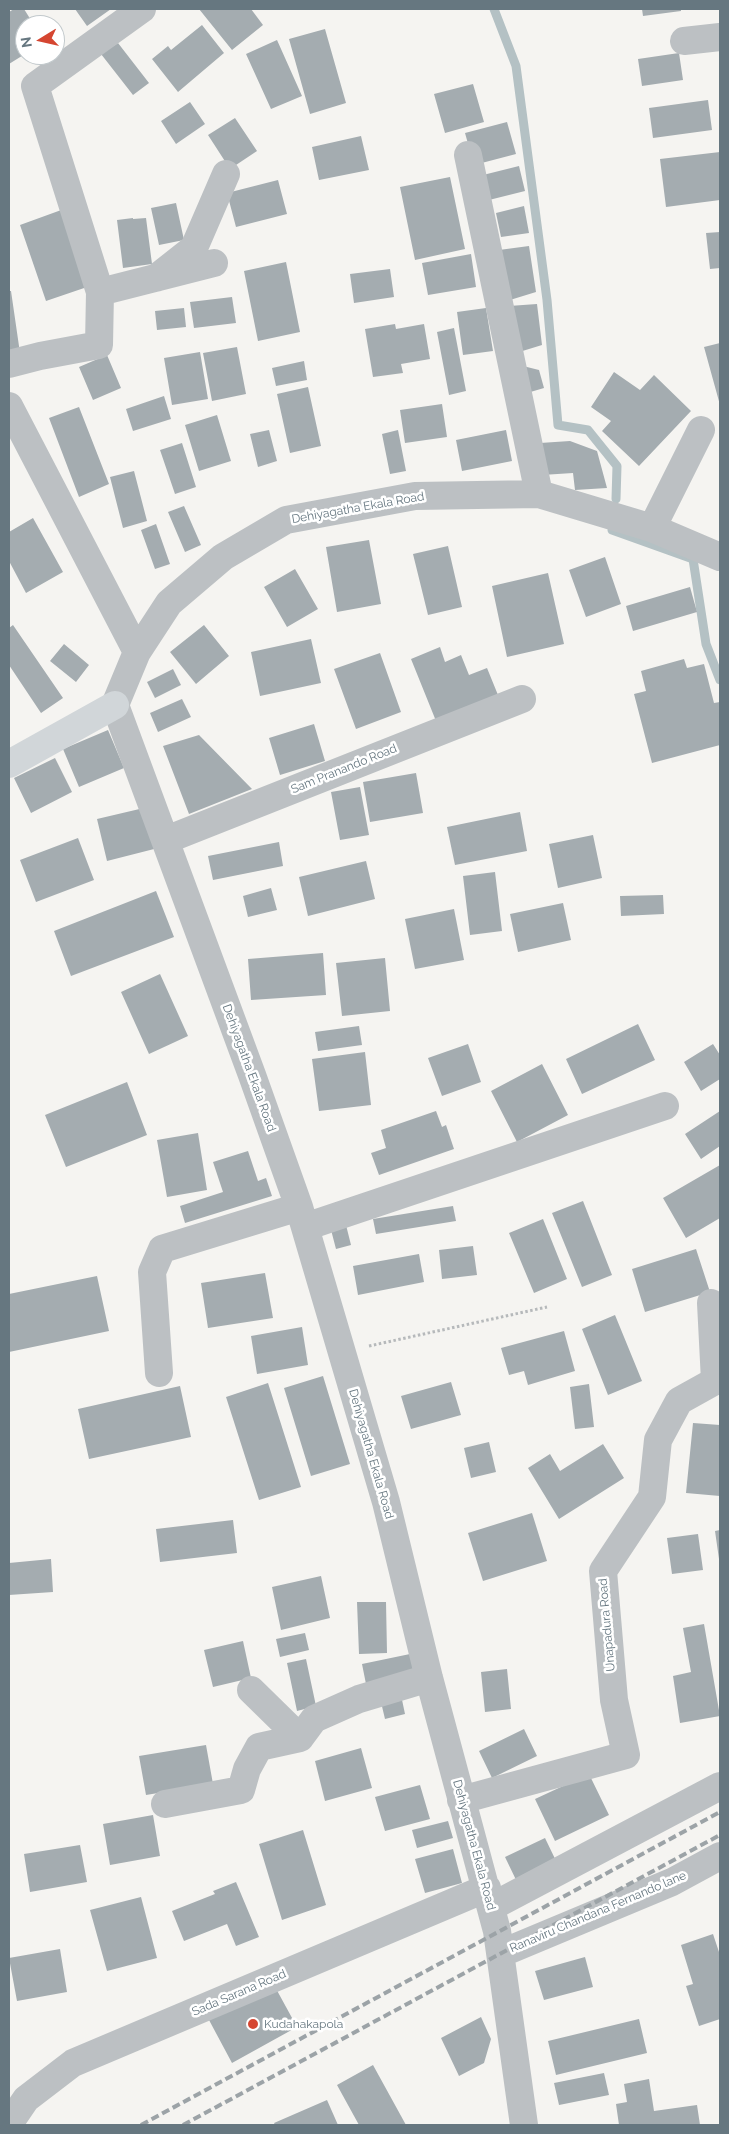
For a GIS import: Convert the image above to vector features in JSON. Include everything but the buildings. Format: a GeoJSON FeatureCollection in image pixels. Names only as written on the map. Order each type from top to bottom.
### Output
{"type":"FeatureCollection","features":[{"type":"Feature","properties":{"kind":"street"},"geometry":{"type":"LineString","coordinates":[[9,364],[100,345],[100,292],[35,86],[142,9]]}},
{"type":"Feature","properties":{"kind":"street"},"geometry":{"type":"LineString","coordinates":[[684,41],[720,37]]}},
{"type":"Feature","properties":{"kind":"street"},"geometry":{"type":"LineString","coordinates":[[468,155],[539,494]]}},
{"type":"Feature","properties":{"kind":"street"},"geometry":{"type":"LineString","coordinates":[[156,278],[194,248],[226,174]]}},
{"type":"Feature","properties":{"kind":"street"},"geometry":{"type":"LineString","coordinates":[[100,292],[214,263]]}},
{"type":"Feature","properties":{"kind":"street"},"geometry":{"type":"LineString","coordinates":[[9,406],[137,652]]}},
{"type":"Feature","properties":{"kind":"street"},"geometry":{"type":"LineString","coordinates":[[652,528],[701,430]]}},
{"type":"Feature","properties":{"kind":"street","name":"Dehiyagatha Ekala Road"},"geometry":{"type":"LineString","coordinates":[[524,2125],[502,1953],[489,1898],[428,1678],[386,1502],[302,1217],[166,840],[115,705],[137,652],[169,603],[223,556],[286,520],[415,496],[539,494],[652,528],[720,557]]}},
{"type":"Feature","properties":{"kind":"street","name":"Sam Pranando Road"},"geometry":{"type":"LineString","coordinates":[[166,840],[522,698]]}},
{"type":"Feature","properties":{"kind":"street"},"geometry":{"type":"LineString","coordinates":[[9,764],[115,705]]}},
{"type":"Feature","properties":{"kind":"street"},"geometry":{"type":"LineString","coordinates":[[159,1373],[152,1272],[162,1249],[302,1217],[665,1106]]}},
{"type":"Feature","properties":{"kind":"street","name":"Unapadura Road"},"geometry":{"type":"LineString","coordinates":[[461,1800],[626,1755],[614,1700],[603,1571],[652,1498],[658,1440],[679,1401],[715,1382],[711,1303]]}},
{"type":"Feature","properties":{"kind":"street"},"geometry":{"type":"LineString","coordinates":[[165,1804],[241,1790],[247,1769],[259,1747],[300,1738],[314,1719],[359,1699],[428,1678]]}},
{"type":"Feature","properties":{"kind":"street"},"geometry":{"type":"LineString","coordinates":[[251,1690],[300,1738]]}},
{"type":"Feature","properties":{"kind":"street","name":"Sada Sarana Road"},"geometry":{"type":"LineString","coordinates":[[9,2124],[26,2098],[73,2063],[489,1898],[720,1786]]}},
{"type":"Feature","properties":{"kind":"street","name":"Ranaviru Chandana Fernando lane"},"geometry":{"type":"LineString","coordinates":[[502,1953],[672,1882],[720,1856]]}},
{"type":"Feature","properties":{"kind":"path"},"geometry":{"type":"LineString","coordinates":[[342,1352],[547,1307]]}},
{"type":"Feature","properties":{"kind":"waterway"},"geometry":{"type":"LineString","coordinates":[[494,9],[516,66],[547,300],[558,425],[588,430],[617,466],[616,499]]}},
{"type":"Feature","properties":{"kind":"waterway"},"geometry":{"type":"LineString","coordinates":[[612,530],[693,559],[706,644],[720,680]]}},
{"type":"Feature","properties":{"kind":"railway"},"geometry":{"type":"LineString","coordinates":[[141,2125],[720,1812]]}},
{"type":"Feature","properties":{"kind":"railway"},"geometry":{"type":"LineString","coordinates":[[183,2125],[720,1835]]}},
{"type":"Feature","properties":{"kind":"place","name":"Kudahakapola"},"geometry":{"type":"Point","coordinates":[253,2024]}}]}
